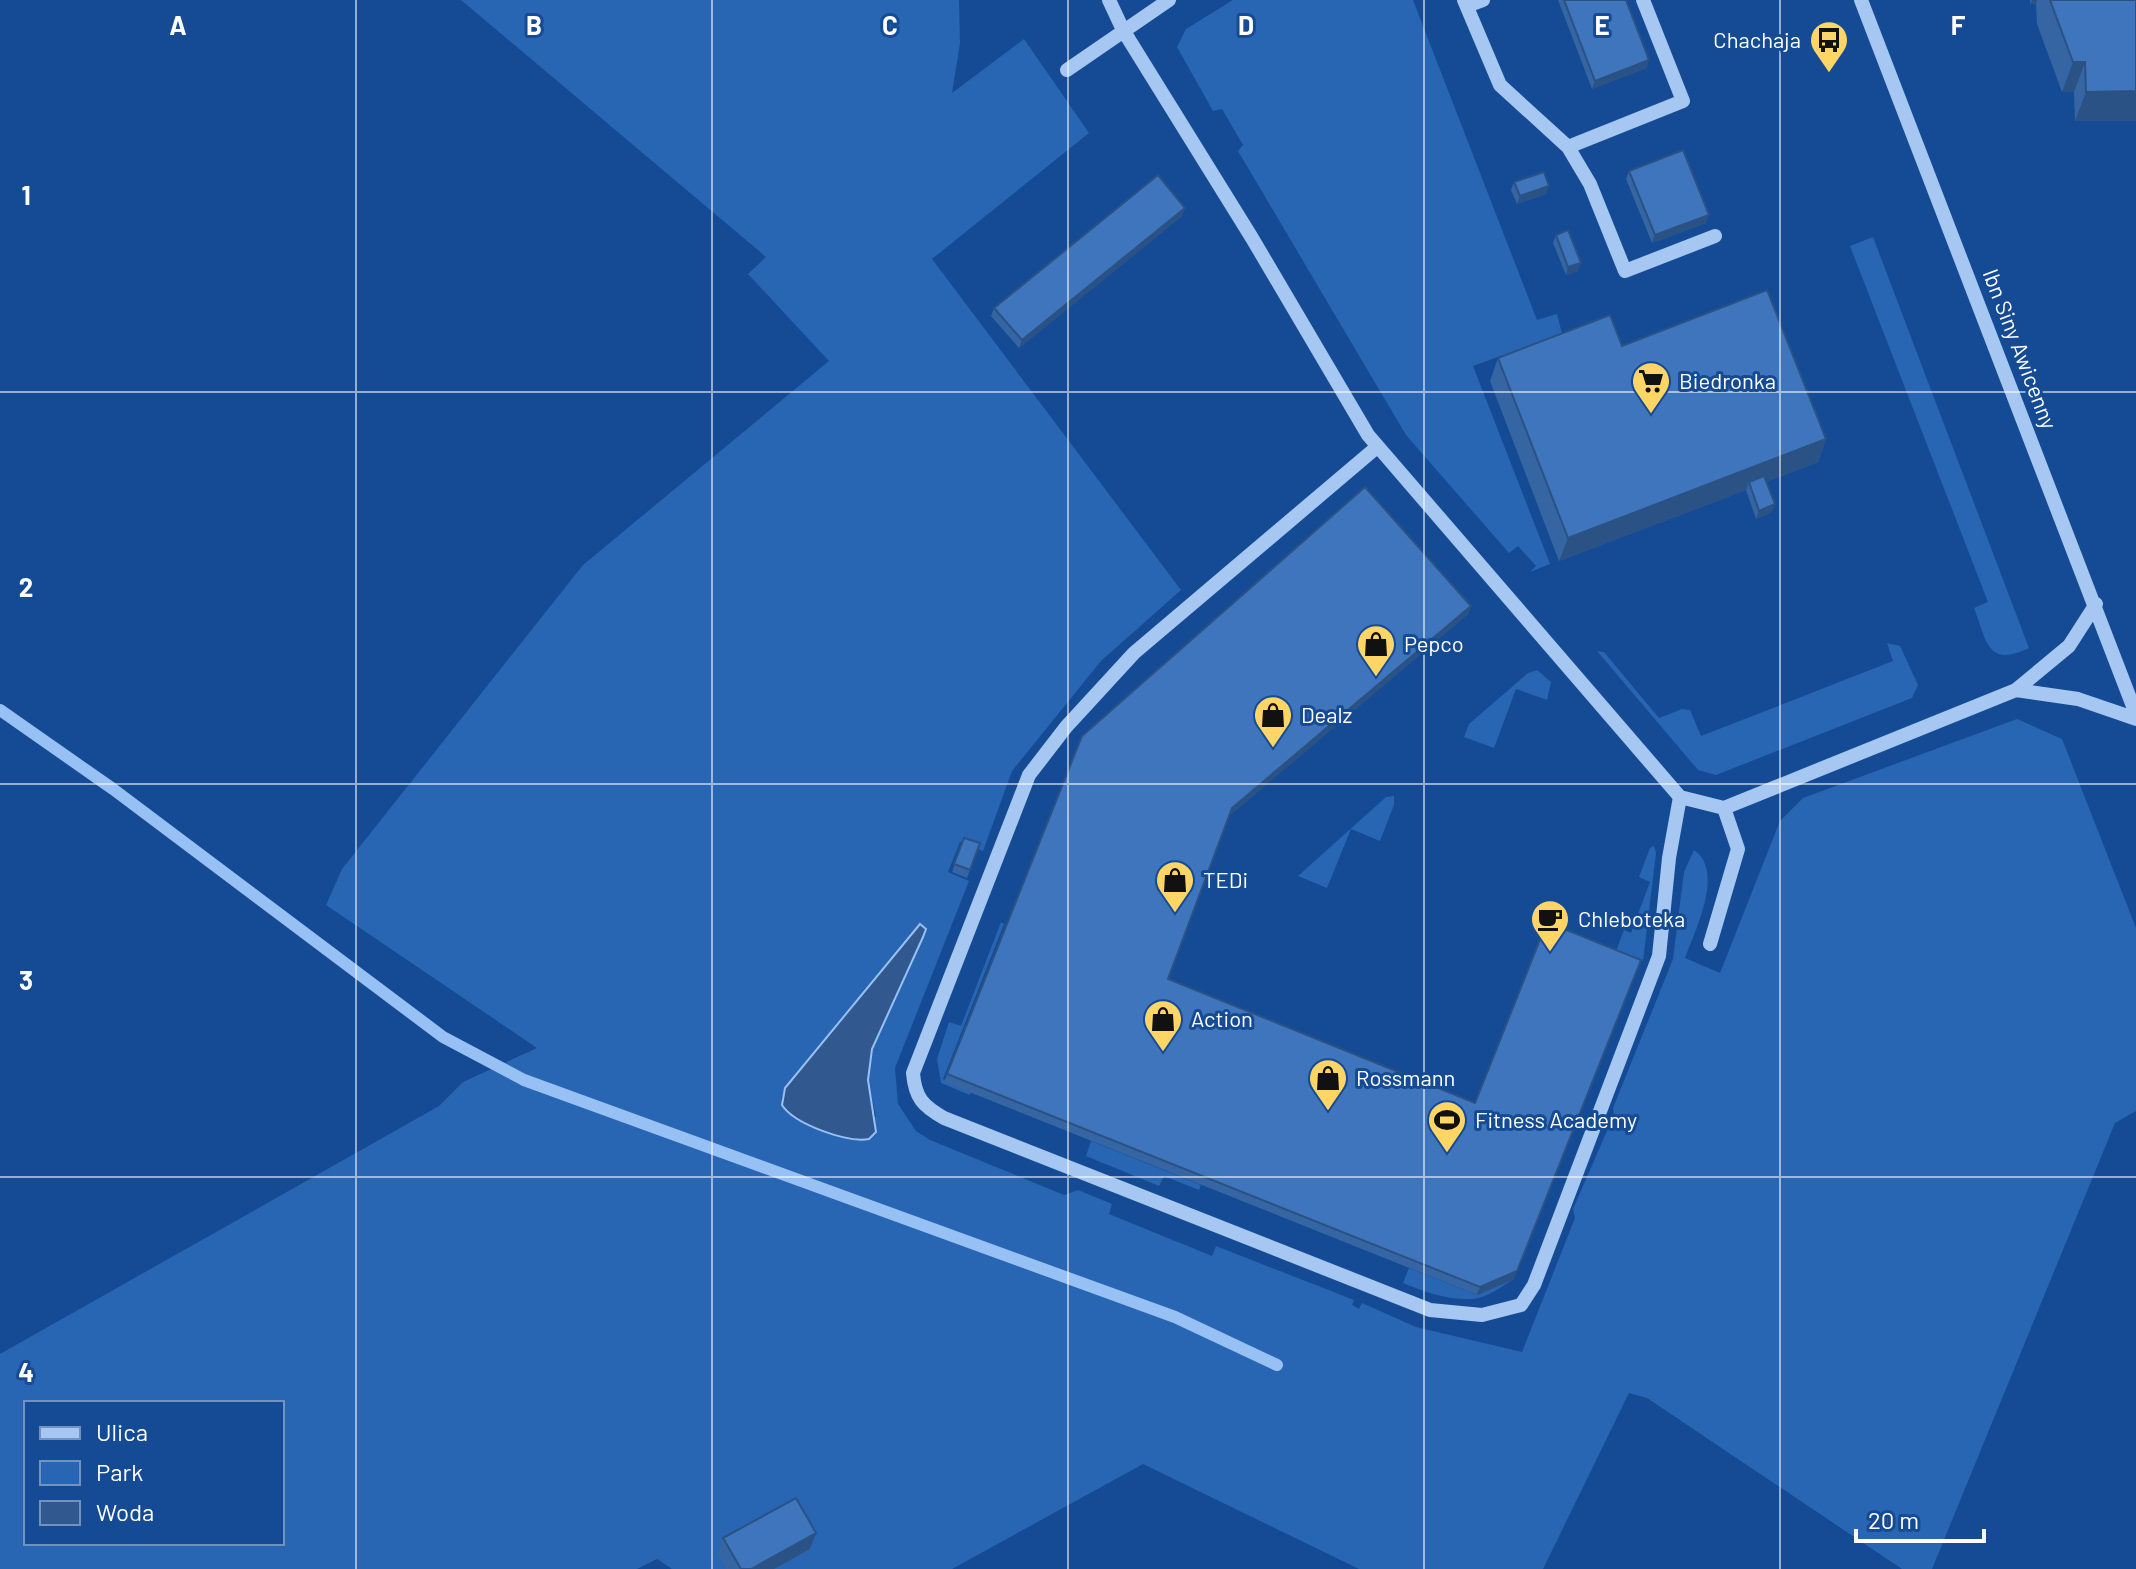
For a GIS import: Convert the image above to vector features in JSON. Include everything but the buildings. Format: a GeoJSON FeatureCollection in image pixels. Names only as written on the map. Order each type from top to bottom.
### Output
{"type":"FeatureCollection","features":[{"type":"Feature","properties":{"kind":"street"},"geometry":{"type":"LineString","coordinates":[[1109,0],[1123,30],[1377,447],[1680,797],[1724,808],[2016,690],[2069,646],[2096,604]]}},
{"type":"Feature","properties":{"kind":"street"},"geometry":{"type":"LineString","coordinates":[[1067,70],[1169,0]]}},
{"type":"Feature","properties":{"kind":"street"},"geometry":{"type":"LineString","coordinates":[[1483,0],[1465,3],[1500,85],[1568,147],[1590,184],[1625,271],[1715,236]]}},
{"type":"Feature","properties":{"kind":"street"},"geometry":{"type":"LineString","coordinates":[[1568,147],[1683,101],[1643,0]]}},
{"type":"Feature","properties":{"kind":"street","name":"Ibn Siny Awicenny"},"geometry":{"type":"LineString","coordinates":[[1861,0],[2096,604],[2136,716]]}},
{"type":"Feature","properties":{"kind":"street"},"geometry":{"type":"LineString","coordinates":[[1377,447],[1134,653],[1066,727],[1029,775],[913,1073],[915,1094],[926,1107],[959,1124],[1430,1310],[1482,1315],[1521,1305],[1534,1285],[1659,956],[1669,858],[1680,797]]}},
{"type":"Feature","properties":{"kind":"street"},"geometry":{"type":"LineString","coordinates":[[2016,690],[2078,699],[2136,716]]}},
{"type":"Feature","properties":{"kind":"street"},"geometry":{"type":"LineString","coordinates":[[1710,944],[1738,849],[1724,808]]}},
{"type":"Feature","properties":{"kind":"green space"},"geometry":{"type":"Polygon","coordinates":[[[461,0],[959,0],[960,43],[952,93],[1024,39],[1089,133],[932,259],[1181,590],[1101,661],[1012,771],[983,851],[960,842],[948,872],[969,881],[895,1068],[898,1104],[916,1131],[930,1140],[1064,1195],[1078,1190],[1112,1204],[1109,1214],[1212,1256],[1216,1246],[1354,1300],[1352,1305],[1359,1309],[1362,1303],[1416,1327],[1522,1352],[1575,1218],[1573,1209],[1614,1115],[1613,1108],[1673,959],[1684,872],[1694,850],[1703,860],[1707,886],[1705,902],[1685,958],[1720,973],[1780,821],[1803,798],[2017,719],[2062,739],[2136,928],[2136,1111],[2115,1123],[1932,1569],[1902,1569],[1647,1398],[1629,1393],[1543,1569],[1359,1569],[1143,1464],[952,1569],[672,1569],[657,1559],[637,1569],[0,1569],[0,1354],[439,1106],[463,1082],[537,1048],[326,905],[342,869],[583,565],[829,361],[748,274],[766,257],[461,0]],[[923,937],[781,1098],[785,1111],[876,1117],[868,1080],[872,1049],[923,937]]]}},
{"type":"Feature","properties":{"kind":"green space"},"geometry":{"type":"Polygon","coordinates":[[[1233,0],[1413,0],[1537,320],[1557,314],[1562,334],[1473,366],[1550,564],[1530,572],[1536,566],[1518,546],[1509,553],[1406,435],[1238,151],[1243,145],[1222,109],[1213,111],[1177,47],[1186,29],[1233,0]]]}},
{"type":"Feature","properties":{"kind":"green space"},"geometry":{"type":"Polygon","coordinates":[[[1873,237],[2029,648],[2005,655],[1997,653],[1982,631],[1974,608],[1988,602],[1850,246],[1873,237]]]}},
{"type":"Feature","properties":{"kind":"green space"},"geometry":{"type":"Polygon","coordinates":[[[1887,643],[1900,646],[1918,685],[1912,698],[1716,775],[1698,770],[1597,651],[1604,652],[1659,718],[1682,709],[1690,710],[1701,736],[1893,661],[1887,643]]]}},
{"type":"Feature","properties":{"kind":"green space"},"geometry":{"type":"Polygon","coordinates":[[[1537,670],[1551,682],[1547,700],[1516,689],[1494,748],[1464,737],[1469,724],[1528,673],[1537,670]]]}},
{"type":"Feature","properties":{"kind":"green space"},"geometry":{"type":"Polygon","coordinates":[[[1394,796],[1394,805],[1380,841],[1351,829],[1327,888],[1298,876],[1386,797],[1394,796]]]}},
{"type":"Feature","properties":{"kind":"green space"},"geometry":{"type":"Polygon","coordinates":[[[1654,846],[1656,853],[1643,961],[1616,951],[1624,930],[1631,933],[1650,882],[1639,877],[1650,848],[1654,846]]]}},
{"type":"Feature","properties":{"kind":"green space"},"geometry":{"type":"Polygon","coordinates":[[[1001,922],[1004,924],[943,1079],[971,1091],[970,1095],[941,1083],[937,1059],[949,1022],[961,1026],[1001,922]]]}},
{"type":"Feature","properties":{"kind":"green space"},"geometry":{"type":"Polygon","coordinates":[[[1091,1141],[1201,1185],[1199,1190],[1164,1176],[1159,1186],[1086,1156],[1091,1141]]]}},
{"type":"Feature","properties":{"kind":"green space"},"geometry":{"type":"Polygon","coordinates":[[[1409,1268],[1477,1295],[1514,1279],[1484,1297],[1450,1298],[1403,1283],[1409,1268]]]}},
{"type":"Feature","properties":{"kind":"water"},"geometry":{"type":"Polygon","coordinates":[[[920,924],[926,929],[923,937],[872,1049],[868,1080],[876,1132],[869,1139],[848,1138],[822,1131],[798,1119],[782,1105],[785,1088],[920,924]]]}},
{"type":"Feature","properties":{"kind":"waterway"},"geometry":{"type":"LineString","coordinates":[[0,710],[113,789],[443,1037],[524,1080],[1175,1317],[1277,1365]]}},
{"type":"Feature","properties":{"kind":"place","name":"Chachaja"},"geometry":{"type":"Point","coordinates":[1829,74]}},
{"type":"Feature","properties":{"kind":"place","name":"Biedronka"},"geometry":{"type":"Point","coordinates":[1651,415]}},
{"type":"Feature","properties":{"kind":"place","name":"Pepco"},"geometry":{"type":"Point","coordinates":[1376,678]}},
{"type":"Feature","properties":{"kind":"place","name":"Dealz"},"geometry":{"type":"Point","coordinates":[1273,749]}},
{"type":"Feature","properties":{"kind":"place","name":"TEDi"},"geometry":{"type":"Point","coordinates":[1175,914]}},
{"type":"Feature","properties":{"kind":"place","name":"Chleboteka"},"geometry":{"type":"Point","coordinates":[1550,953]}},
{"type":"Feature","properties":{"kind":"place","name":"Action"},"geometry":{"type":"Point","coordinates":[1163,1053]}},
{"type":"Feature","properties":{"kind":"place","name":"Rossmann"},"geometry":{"type":"Point","coordinates":[1328,1112]}},
{"type":"Feature","properties":{"kind":"place","name":"Fitness Academy"},"geometry":{"type":"Point","coordinates":[1447,1154]}}]}
